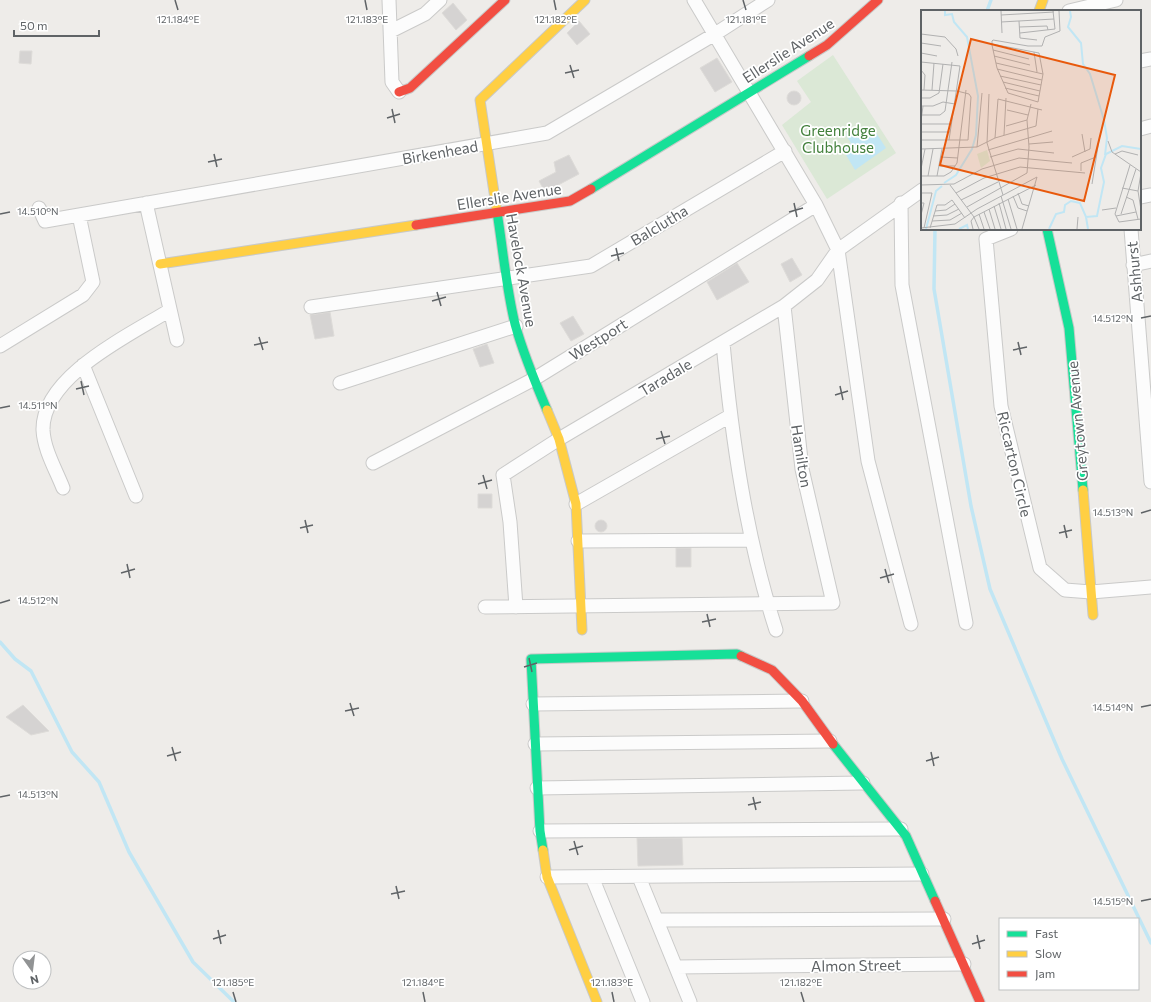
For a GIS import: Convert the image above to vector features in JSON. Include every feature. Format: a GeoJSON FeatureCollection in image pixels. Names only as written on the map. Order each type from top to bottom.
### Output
{"type":"FeatureCollection","features":[{"type":"Feature","properties":{"kind":"street"},"geometry":{"type":"LineString","coordinates":[[389,0],[392,82],[398,92],[410,88],[505,0]]}},
{"type":"Feature","properties":{"kind":"street"},"geometry":{"type":"LineString","coordinates":[[391,31],[425,14],[440,0]]}},
{"type":"Feature","properties":{"kind":"street","name":"Havelock Avenue"},"geometry":{"type":"LineString","coordinates":[[582,630],[576,504],[559,440],[534,379],[516,326],[507,279],[480,100],[585,0]]}},
{"type":"Feature","properties":{"kind":"street"},"geometry":{"type":"LineString","coordinates":[[694,0],[785,151],[816,205],[838,250],[868,461],[911,624]]}},
{"type":"Feature","properties":{"kind":"street","name":"Birkenhead"},"geometry":{"type":"LineString","coordinates":[[39,208],[45,221],[547,134],[715,34],[768,0]]}},
{"type":"Feature","properties":{"kind":"street","name":"Ellerslie Avenue"},"geometry":{"type":"LineString","coordinates":[[160,264],[570,201],[827,45],[878,0]]}},
{"type":"Feature","properties":{"kind":"street"},"geometry":{"type":"LineString","coordinates":[[1039,10],[1043,0]]}},
{"type":"Feature","properties":{"kind":"street"},"geometry":{"type":"LineString","coordinates":[[1073,10],[1116,0]]}},
{"type":"Feature","properties":{"kind":"street"},"geometry":{"type":"LineString","coordinates":[[1141,61],[1151,58]]}},
{"type":"Feature","properties":{"kind":"street"},"geometry":{"type":"LineString","coordinates":[[1141,129],[1151,126]]}},
{"type":"Feature","properties":{"kind":"street","name":"Balclutha"},"geometry":{"type":"LineString","coordinates":[[311,307],[591,266],[785,151]]}},
{"type":"Feature","properties":{"kind":"street","name":"Taradale"},"geometry":{"type":"LineString","coordinates":[[516,607],[510,522],[503,474],[784,306],[817,280],[838,250],[901,203],[921,191]]}},
{"type":"Feature","properties":{"kind":"street"},"geometry":{"type":"LineString","coordinates":[[1141,197],[1151,195]]}},
{"type":"Feature","properties":{"kind":"street"},"geometry":{"type":"LineString","coordinates":[[146,203],[177,340]]}},
{"type":"Feature","properties":{"kind":"street"},"geometry":{"type":"LineString","coordinates":[[901,203],[902,285],[966,623]]}},
{"type":"Feature","properties":{"kind":"street","name":"Westport"},"geometry":{"type":"LineString","coordinates":[[374,463],[534,379],[816,205]]}},
{"type":"Feature","properties":{"kind":"street"},"geometry":{"type":"LineString","coordinates":[[0,346],[83,296],[93,282],[79,215]]}},
{"type":"Feature","properties":{"kind":"street","name":"Riccarton Circle"},"geometry":{"type":"LineString","coordinates":[[1008,230],[986,239],[1001,406],[1040,568],[1065,590],[1091,592],[1151,587]]}},
{"type":"Feature","properties":{"kind":"street","name":"Greytown Avenue"},"geometry":{"type":"LineString","coordinates":[[1047,230],[1069,328],[1093,615]]}},
{"type":"Feature","properties":{"kind":"street","name":"Ashhurst"},"geometry":{"type":"LineString","coordinates":[[1131,230],[1133,265],[1146,328],[1151,482]]}},
{"type":"Feature","properties":{"kind":"street"},"geometry":{"type":"LineString","coordinates":[[1133,265],[1151,260]]}},
{"type":"Feature","properties":{"kind":"street","name":"Hamilton"},"geometry":{"type":"LineString","coordinates":[[767,603],[833,603],[802,469],[784,306]]}},
{"type":"Feature","properties":{"kind":"street"},"geometry":{"type":"LineString","coordinates":[[63,488],[46,446],[43,431],[45,413],[52,398],[64,382],[83,365],[170,310]]}},
{"type":"Feature","properties":{"kind":"street"},"geometry":{"type":"LineString","coordinates":[[340,383],[516,326]]}},
{"type":"Feature","properties":{"kind":"street"},"geometry":{"type":"LineString","coordinates":[[723,343],[730,416],[752,540],[767,603],[776,630]]}},
{"type":"Feature","properties":{"kind":"street"},"geometry":{"type":"LineString","coordinates":[[83,365],[136,496]]}},
{"type":"Feature","properties":{"kind":"street"},"geometry":{"type":"LineString","coordinates":[[576,504],[730,416]]}},
{"type":"Feature","properties":{"kind":"street"},"geometry":{"type":"LineString","coordinates":[[578,541],[752,540]]}},
{"type":"Feature","properties":{"kind":"street"},"geometry":{"type":"LineString","coordinates":[[485,607],[767,603]]}},
{"type":"Feature","properties":{"kind":"street"},"geometry":{"type":"LineString","coordinates":[[597,1002],[547,877],[540,831],[531,659],[737,654],[772,670],[802,701],[863,783],[906,836],[980,1002]]}},
{"type":"Feature","properties":{"kind":"street"},"geometry":{"type":"LineString","coordinates":[[533,704],[802,701]]}},
{"type":"Feature","properties":{"kind":"street"},"geometry":{"type":"LineString","coordinates":[[535,744],[830,740]]}},
{"type":"Feature","properties":{"kind":"street"},"geometry":{"type":"LineString","coordinates":[[537,788],[863,783]]}},
{"type":"Feature","properties":{"kind":"street"},"geometry":{"type":"LineString","coordinates":[[540,831],[901,829]]}},
{"type":"Feature","properties":{"kind":"street"},"geometry":{"type":"LineString","coordinates":[[547,877],[922,874]]}},
{"type":"Feature","properties":{"kind":"street"},"geometry":{"type":"LineString","coordinates":[[592,877],[643,1002]]}},
{"type":"Feature","properties":{"kind":"street"},"geometry":{"type":"LineString","coordinates":[[639,877],[690,1002]]}},
{"type":"Feature","properties":{"kind":"street"},"geometry":{"type":"LineString","coordinates":[[657,920],[944,919]]}},
{"type":"Feature","properties":{"kind":"street","name":"Almon Street"},"geometry":{"type":"LineString","coordinates":[[676,967],[964,964]]}},
{"type":"Feature","properties":{"kind":"green space","name":"Greenridge Clubhouse"},"geometry":{"type":"Polygon","coordinates":[[[833,55],[896,153],[827,199],[782,125],[811,102],[797,81],[833,55]]]}},
{"type":"Feature","properties":{"kind":"water"},"geometry":{"type":"Polygon","coordinates":[[[857,128],[862,136],[873,128],[886,148],[855,170],[843,150],[851,143],[846,135],[857,128]]]}},
{"type":"Feature","properties":{"kind":"building"},"geometry":{"type":"Polygon","coordinates":[[[453,3],[467,20],[456,30],[442,13],[453,3]]]}},
{"type":"Feature","properties":{"kind":"building"},"geometry":{"type":"Polygon","coordinates":[[[579,21],[590,34],[577,45],[567,33],[579,21]]]}},
{"type":"Feature","properties":{"kind":"building"},"geometry":{"type":"Polygon","coordinates":[[[20,51],[32,51],[31,64],[19,63],[20,51]]]}},
{"type":"Feature","properties":{"kind":"building"},"geometry":{"type":"Polygon","coordinates":[[[717,58],[732,82],[715,92],[700,68],[717,58]]]}},
{"type":"Feature","properties":{"kind":"building"},"geometry":{"type":"Polygon","coordinates":[[[791,91],[797,91],[801,95],[801,101],[797,105],[791,105],[787,101],[787,95],[791,91]]]}},
{"type":"Feature","properties":{"kind":"building"},"geometry":{"type":"Polygon","coordinates":[[[569,155],[579,174],[545,192],[539,181],[556,172],[554,162],[569,155]]]}},
{"type":"Feature","properties":{"kind":"building"},"geometry":{"type":"Polygon","coordinates":[[[792,258],[802,275],[790,282],[781,264],[792,258]]]}},
{"type":"Feature","properties":{"kind":"building"},"geometry":{"type":"Polygon","coordinates":[[[737,263],[749,282],[717,300],[707,282],[737,263]]]}},
{"type":"Feature","properties":{"kind":"building"},"geometry":{"type":"Polygon","coordinates":[[[330,312],[334,336],[315,339],[310,315],[330,312]]]}},
{"type":"Feature","properties":{"kind":"building"},"geometry":{"type":"Polygon","coordinates":[[[573,316],[584,334],[571,341],[560,323],[573,316]]]}},
{"type":"Feature","properties":{"kind":"building"},"geometry":{"type":"Polygon","coordinates":[[[487,344],[494,363],[480,367],[473,349],[487,344]]]}},
{"type":"Feature","properties":{"kind":"building"},"geometry":{"type":"Polygon","coordinates":[[[478,494],[492,494],[492,508],[478,508],[478,494]]]}},
{"type":"Feature","properties":{"kind":"building"},"geometry":{"type":"Polygon","coordinates":[[[603,520],[606,521],[606,531],[599,532],[596,531],[595,524],[596,521],[603,520]]]}},
{"type":"Feature","properties":{"kind":"building"},"geometry":{"type":"Polygon","coordinates":[[[676,548],[691,548],[691,567],[676,567],[676,548]]]}},
{"type":"Feature","properties":{"kind":"building"},"geometry":{"type":"Polygon","coordinates":[[[23,705],[49,731],[31,735],[6,717],[23,705]]]}},
{"type":"Feature","properties":{"kind":"building"},"geometry":{"type":"Polygon","coordinates":[[[637,838],[682,838],[683,865],[638,866],[637,838]]]}},
{"type":"Feature","properties":{"kind":"waterway"},"geometry":{"type":"LineString","coordinates":[[987,10],[991,0]]}},
{"type":"Feature","properties":{"kind":"waterway"},"geometry":{"type":"LineString","coordinates":[[935,230],[934,289],[971,506],[990,589],[1062,759],[1139,918]]}},
{"type":"Feature","properties":{"kind":"waterway"},"geometry":{"type":"LineString","coordinates":[[0,642],[15,659],[31,671],[72,752],[99,782],[129,852],[193,962],[234,1002]]}},
{"type":"Feature","properties":{"kind":"waterway"},"geometry":{"type":"LineString","coordinates":[[1139,918],[1151,943]]}},
{"type":"Feature","properties":{"kind":"traffic: fast"},"geometry":{"type":"LineString","coordinates":[[591,189],[809,56]]}},
{"type":"Feature","properties":{"kind":"traffic: fast"},"geometry":{"type":"LineString","coordinates":[[497,212],[507,282],[515,324],[525,357],[547,410]]}},
{"type":"Feature","properties":{"kind":"traffic: fast"},"geometry":{"type":"LineString","coordinates":[[1047,230],[1069,328],[1083,490]]}},
{"type":"Feature","properties":{"kind":"traffic: fast"},"geometry":{"type":"LineString","coordinates":[[543,850],[540,831],[531,659],[737,654],[741,656]]}},
{"type":"Feature","properties":{"kind":"traffic: fast"},"geometry":{"type":"LineString","coordinates":[[833,744],[906,836],[935,901]]}},
{"type":"Feature","properties":{"kind":"traffic: slow"},"geometry":{"type":"LineString","coordinates":[[497,212],[480,100],[585,0]]}},
{"type":"Feature","properties":{"kind":"traffic: slow"},"geometry":{"type":"LineString","coordinates":[[1039,10],[1043,0]]}},
{"type":"Feature","properties":{"kind":"traffic: slow"},"geometry":{"type":"LineString","coordinates":[[160,264],[416,225]]}},
{"type":"Feature","properties":{"kind":"traffic: slow"},"geometry":{"type":"LineString","coordinates":[[547,410],[559,439],[576,504],[582,630]]}},
{"type":"Feature","properties":{"kind":"traffic: slow"},"geometry":{"type":"LineString","coordinates":[[1083,490],[1093,615]]}},
{"type":"Feature","properties":{"kind":"traffic: slow"},"geometry":{"type":"LineString","coordinates":[[543,850],[547,877],[597,1002]]}},
{"type":"Feature","properties":{"kind":"traffic: jam"},"geometry":{"type":"LineString","coordinates":[[399,92],[410,88],[505,0]]}},
{"type":"Feature","properties":{"kind":"traffic: jam"},"geometry":{"type":"LineString","coordinates":[[809,56],[827,45],[878,0]]}},
{"type":"Feature","properties":{"kind":"traffic: jam"},"geometry":{"type":"LineString","coordinates":[[416,225],[570,201],[591,189]]}},
{"type":"Feature","properties":{"kind":"traffic: jam"},"geometry":{"type":"LineString","coordinates":[[741,656],[772,670],[802,701],[833,744]]}},
{"type":"Feature","properties":{"kind":"traffic: jam"},"geometry":{"type":"LineString","coordinates":[[935,901],[980,1002]]}}]}
